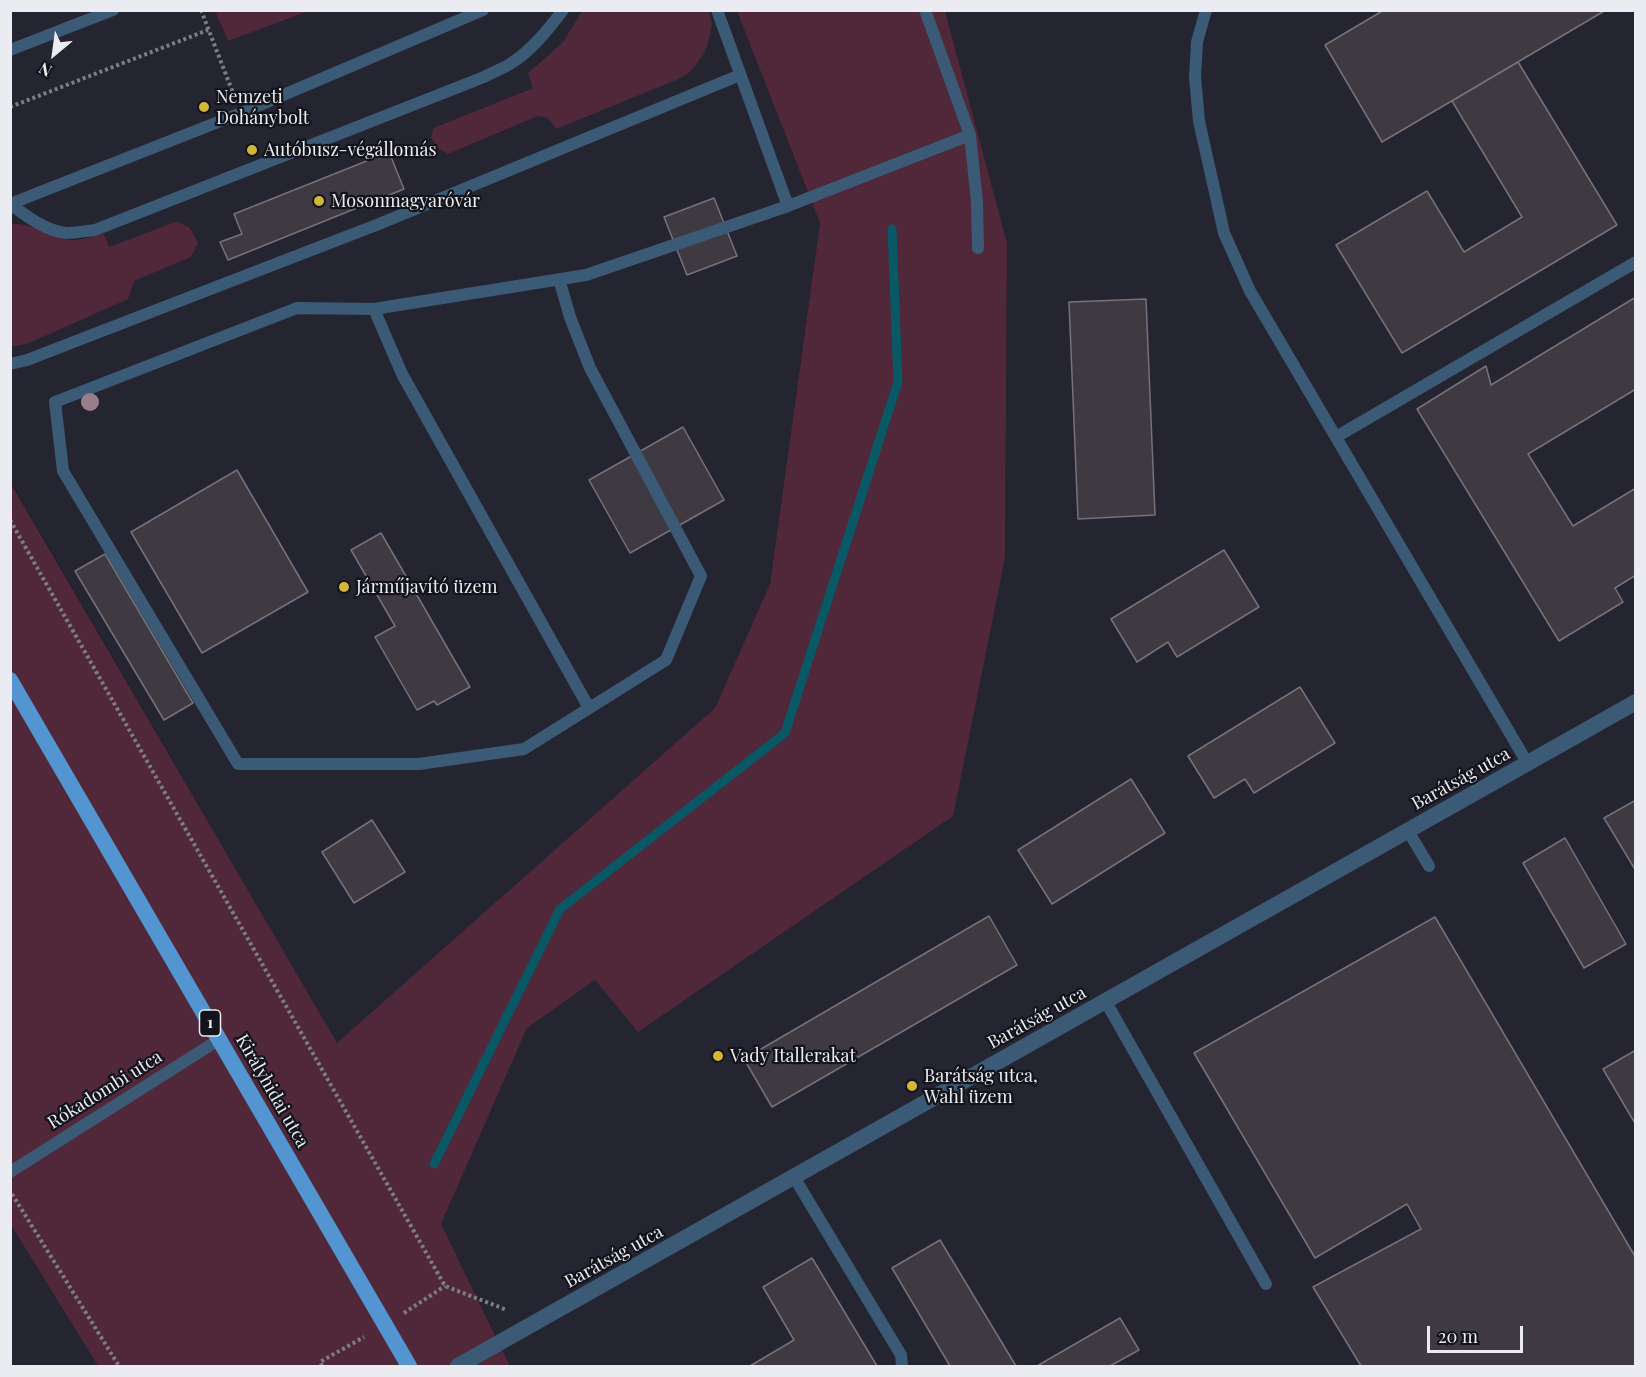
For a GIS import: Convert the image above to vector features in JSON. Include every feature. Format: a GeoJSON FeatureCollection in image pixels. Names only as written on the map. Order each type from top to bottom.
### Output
{"type":"FeatureCollection","features":[{"type":"Feature","properties":{"kind":"main road","name":"Királyhidai utca"},"geometry":{"type":"LineString","coordinates":[[10,680],[409,1366]]}},
{"type":"Feature","properties":{"kind":"street","name":"Barátság utca"},"geometry":{"type":"LineString","coordinates":[[458,1366],[1635,702]]}},
{"type":"Feature","properties":{"kind":"lane"},"geometry":{"type":"LineString","coordinates":[[10,51],[113,10]]}},
{"type":"Feature","properties":{"kind":"lane"},"geometry":{"type":"LineString","coordinates":[[10,204],[241,113],[483,10]]}},
{"type":"Feature","properties":{"kind":"lane"},"geometry":{"type":"LineString","coordinates":[[10,204],[49,229],[66,233],[95,230],[484,77],[511,63],[527,50],[550,28],[563,10]]}},
{"type":"Feature","properties":{"kind":"lane"},"geometry":{"type":"LineString","coordinates":[[717,10],[788,206]]}},
{"type":"Feature","properties":{"kind":"lane"},"geometry":{"type":"LineString","coordinates":[[925,10],[970,135],[977,202],[978,248]]}},
{"type":"Feature","properties":{"kind":"lane"},"geometry":{"type":"LineString","coordinates":[[1206,10],[1197,42],[1195,77],[1199,122],[1224,233],[1250,291],[1528,764]]}},
{"type":"Feature","properties":{"kind":"lane"},"geometry":{"type":"LineString","coordinates":[[10,364],[27,360],[379,224],[740,75]]}},
{"type":"Feature","properties":{"kind":"lane"},"geometry":{"type":"LineString","coordinates":[[560,279],[570,317],[590,368],[701,576],[666,660],[524,749],[419,764],[238,764],[63,471],[55,402],[297,308],[374,309],[586,274],[788,206],[970,135]]}},
{"type":"Feature","properties":{"kind":"lane"},"geometry":{"type":"LineString","coordinates":[[1336,437],[1635,262]]}},
{"type":"Feature","properties":{"kind":"lane"},"geometry":{"type":"LineString","coordinates":[[374,309],[402,374],[589,708]]}},
{"type":"Feature","properties":{"kind":"lane"},"geometry":{"type":"LineString","coordinates":[[1408,831],[1429,866]]}},
{"type":"Feature","properties":{"kind":"lane"},"geometry":{"type":"LineString","coordinates":[[1106,1002],[1266,1284]]}},
{"type":"Feature","properties":{"kind":"lane","name":"Rókadombi utca"},"geometry":{"type":"LineString","coordinates":[[10,1172],[220,1039]]}},
{"type":"Feature","properties":{"kind":"lane"},"geometry":{"type":"LineString","coordinates":[[794,1177],[901,1355],[902,1366]]}},
{"type":"Feature","properties":{"kind":"path"},"geometry":{"type":"LineString","coordinates":[[201,10],[241,113]]}},
{"type":"Feature","properties":{"kind":"path"},"geometry":{"type":"LineString","coordinates":[[10,106],[208,30]]}},
{"type":"Feature","properties":{"kind":"path"},"geometry":{"type":"LineString","coordinates":[[10,520],[445,1286],[538,1322]]}},
{"type":"Feature","properties":{"kind":"path"},"geometry":{"type":"LineString","coordinates":[[10,1191],[119,1366]]}},
{"type":"Feature","properties":{"kind":"shaded area"},"geometry":{"type":"Polygon","coordinates":[[[11,11],[215,11],[228,41],[309,11],[582,11],[563,42],[535,66],[533,88],[433,128],[431,138],[437,148],[448,154],[538,116],[548,118],[712,24],[709,11],[737,11],[820,223],[770,584],[715,708],[337,1044],[11,482],[11,347],[133,281],[191,257],[175,222],[109,247],[104,234],[70,240],[33,227],[11,224],[11,11]]]}},
{"type":"Feature","properties":{"kind":"shaded area"},"geometry":{"type":"Polygon","coordinates":[[[215,11],[309,11],[228,41],[215,11]]]}},
{"type":"Feature","properties":{"kind":"shaded area"},"geometry":{"type":"Polygon","coordinates":[[[582,11],[709,11],[712,24],[703,55],[687,74],[676,80],[556,129],[548,118],[538,116],[448,154],[437,148],[431,137],[433,128],[533,88],[528,73],[563,42],[582,11]]]}},
{"type":"Feature","properties":{"kind":"shaded area"},"geometry":{"type":"Polygon","coordinates":[[[737,11],[945,11],[1007,243],[1005,558],[953,816],[638,1032],[595,980],[527,1028],[441,1224],[510,1366],[98,1366],[11,1225],[10,482],[337,1043],[715,708],[770,584],[820,223],[737,11]]]}},
{"type":"Feature","properties":{"kind":"shaded area"},"geometry":{"type":"Polygon","coordinates":[[[945,11],[1635,11],[1635,1366],[510,1366],[441,1224],[527,1028],[595,980],[639,1032],[1005,558],[1007,243],[945,11]]]}},
{"type":"Feature","properties":{"kind":"shaded area"},"geometry":{"type":"Polygon","coordinates":[[[175,222],[190,228],[194,234],[198,243],[191,257],[134,281],[128,299],[29,343],[11,347],[11,224],[34,227],[57,237],[71,240],[104,234],[109,247],[175,222]]]}},
{"type":"Feature","properties":{"kind":"shaded area"},"geometry":{"type":"Polygon","coordinates":[[[11,1225],[98,1366],[11,1366],[11,1225]]]}},
{"type":"Feature","properties":{"kind":"building"},"geometry":{"type":"Polygon","coordinates":[[[1384,10],[1606,10],[1382,142],[1325,45],[1384,10]]]}},
{"type":"Feature","properties":{"kind":"building"},"geometry":{"type":"Polygon","coordinates":[[[1518,62],[1617,225],[1402,353],[1336,245],[1427,191],[1464,252],[1522,217],[1452,101],[1518,62]]]}},
{"type":"Feature","properties":{"kind":"building","name":"Mosonmagyaróvár"},"geometry":{"type":"Polygon","coordinates":[[[389,152],[404,189],[228,260],[220,242],[242,234],[234,214],[389,152]]]}},
{"type":"Feature","properties":{"kind":"building"},"geometry":{"type":"Polygon","coordinates":[[[714,198],[737,256],[687,275],[664,217],[714,198]]]}},
{"type":"Feature","properties":{"kind":"building"},"geometry":{"type":"Polygon","coordinates":[[[1636,297],[1636,389],[1528,454],[1573,526],[1636,488],[1636,575],[1615,588],[1623,602],[1559,641],[1417,409],[1486,366],[1491,385],[1636,297]]]}},
{"type":"Feature","properties":{"kind":"building"},"geometry":{"type":"Polygon","coordinates":[[[1146,299],[1155,515],[1078,519],[1069,302],[1146,299]]]}},
{"type":"Feature","properties":{"kind":"building"},"geometry":{"type":"Polygon","coordinates":[[[683,427],[724,500],[630,553],[589,480],[683,427]]]}},
{"type":"Feature","properties":{"kind":"building"},"geometry":{"type":"Polygon","coordinates":[[[237,470],[308,592],[202,653],[131,532],[237,470]]]}},
{"type":"Feature","properties":{"kind":"building"},"geometry":{"type":"Polygon","coordinates":[[[381,533],[470,687],[437,705],[434,701],[417,710],[375,637],[395,626],[351,550],[381,533]]]}},
{"type":"Feature","properties":{"kind":"building"},"geometry":{"type":"Polygon","coordinates":[[[1224,550],[1259,607],[1177,657],[1168,642],[1137,662],[1111,619],[1224,550]]]}},
{"type":"Feature","properties":{"kind":"building"},"geometry":{"type":"Polygon","coordinates":[[[105,554],[193,703],[164,720],[75,571],[105,554]]]}},
{"type":"Feature","properties":{"kind":"building"},"geometry":{"type":"Polygon","coordinates":[[[1300,687],[1335,743],[1254,793],[1245,779],[1214,798],[1188,756],[1300,687]]]}},
{"type":"Feature","properties":{"kind":"building"},"geometry":{"type":"Polygon","coordinates":[[[1131,779],[1165,833],[1052,904],[1018,850],[1131,779]]]}},
{"type":"Feature","properties":{"kind":"building"},"geometry":{"type":"Polygon","coordinates":[[[1636,800],[1636,871],[1604,818],[1636,800]]]}},
{"type":"Feature","properties":{"kind":"building"},"geometry":{"type":"Polygon","coordinates":[[[372,820],[405,872],[354,903],[322,852],[372,820]]]}},
{"type":"Feature","properties":{"kind":"building"},"geometry":{"type":"Polygon","coordinates":[[[1565,838],[1626,944],[1584,968],[1523,863],[1565,838]]]}},
{"type":"Feature","properties":{"kind":"building"},"geometry":{"type":"Polygon","coordinates":[[[989,916],[1017,965],[772,1107],[744,1059],[989,916]]]}},
{"type":"Feature","properties":{"kind":"building"},"geometry":{"type":"Polygon","coordinates":[[[1435,917],[1636,1258],[1636,1366],[1361,1366],[1313,1287],[1421,1229],[1407,1204],[1315,1258],[1194,1053],[1435,917]]]}},
{"type":"Feature","properties":{"kind":"building"},"geometry":{"type":"Polygon","coordinates":[[[1636,1050],[1636,1125],[1603,1069],[1636,1050]]]}},
{"type":"Feature","properties":{"kind":"building"},"geometry":{"type":"Polygon","coordinates":[[[940,1240],[1016,1366],[950,1366],[892,1268],[940,1240]]]}},
{"type":"Feature","properties":{"kind":"building"},"geometry":{"type":"Polygon","coordinates":[[[812,1258],[877,1366],[750,1366],[794,1340],[763,1287],[812,1258]]]}},
{"type":"Feature","properties":{"kind":"building"},"geometry":{"type":"Polygon","coordinates":[[[1120,1318],[1139,1350],[1110,1366],[1037,1366],[1120,1318]]]}},
{"type":"Feature","properties":{"kind":"waterway"},"geometry":{"type":"LineString","coordinates":[[434,1164],[560,909],[785,733],[898,382],[892,229]]}},
{"type":"Feature","properties":{"kind":"place","name":"Nemzeti Dohánybolt"},"geometry":{"type":"Point","coordinates":[204,107]}},
{"type":"Feature","properties":{"kind":"place","name":"Autóbusz-végállomás"},"geometry":{"type":"Point","coordinates":[252,150]}},
{"type":"Feature","properties":{"kind":"place","name":"Mosonmagyaróvár"},"geometry":{"type":"Point","coordinates":[319,201]}},
{"type":"Feature","properties":{"kind":"place","name":"Járműjavító üzem"},"geometry":{"type":"Point","coordinates":[344,587]}},
{"type":"Feature","properties":{"kind":"place","name":"Vady Itallerakat"},"geometry":{"type":"Point","coordinates":[718,1056]}},
{"type":"Feature","properties":{"kind":"place","name":"Barátság utca, Wahl üzem"},"geometry":{"type":"Point","coordinates":[912,1086]}}]}
